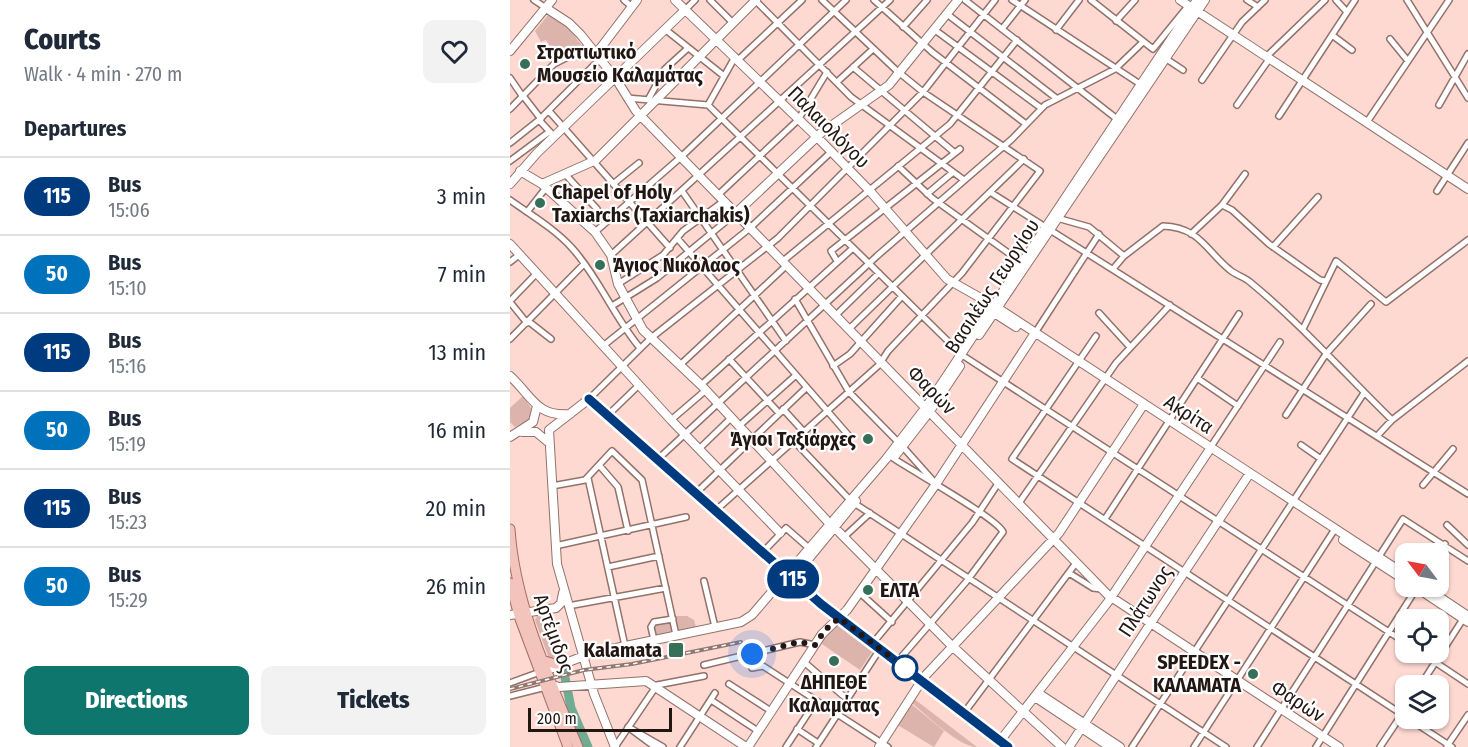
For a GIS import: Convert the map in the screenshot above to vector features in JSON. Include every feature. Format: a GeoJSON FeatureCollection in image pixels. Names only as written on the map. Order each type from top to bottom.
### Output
{"type":"FeatureCollection","features":[{"type":"Feature","properties":{"kind":"main road","name":"Αρτέμιδος"},"geometry":{"type":"LineString","coordinates":[[510,529],[519,614]]}},
{"type":"Feature","properties":{"kind":"main road","name":"Αρτέμιδος"},"geometry":{"type":"LineString","coordinates":[[510,583],[519,614],[552,675],[578,747]]}},
{"type":"Feature","properties":{"kind":"main road","name":"Αρτέμιδος"},"geometry":{"type":"LineString","coordinates":[[552,675],[568,747]]}},
{"type":"Feature","properties":{"kind":"street"},"geometry":{"type":"LineString","coordinates":[[534,0],[546,8]]}},
{"type":"Feature","properties":{"kind":"street"},"geometry":{"type":"LineString","coordinates":[[510,51],[552,0]]}},
{"type":"Feature","properties":{"kind":"street"},"geometry":{"type":"LineString","coordinates":[[510,143],[540,120],[598,56],[634,3],[624,0]]}},
{"type":"Feature","properties":{"kind":"street","name":"Παλαιολόγου"},"geometry":{"type":"LineString","coordinates":[[675,0],[817,137],[869,190],[953,283]]}},
{"type":"Feature","properties":{"kind":"street"},"geometry":{"type":"LineString","coordinates":[[695,0],[564,128],[510,160],[520,171],[544,186],[595,232],[612,255],[618,284],[635,319],[651,338],[703,387],[832,525],[929,624],[1062,747]]}},
{"type":"Feature","properties":{"kind":"street"},"geometry":{"type":"LineString","coordinates":[[710,0],[733,23]]}},
{"type":"Feature","properties":{"kind":"street"},"geometry":{"type":"LineString","coordinates":[[527,212],[544,186],[594,162],[640,116],[652,100],[756,0],[860,104],[964,180]]}},
{"type":"Feature","properties":{"kind":"street"},"geometry":{"type":"LineString","coordinates":[[708,105],[736,58],[802,0]]}},
{"type":"Feature","properties":{"kind":"street"},"geometry":{"type":"LineString","coordinates":[[715,511],[882,362],[953,283],[1040,171],[923,92],[899,73],[822,0]]}},
{"type":"Feature","properties":{"kind":"street"},"geometry":{"type":"LineString","coordinates":[[595,232],[681,157],[846,0]]}},
{"type":"Feature","properties":{"kind":"street"},"geometry":{"type":"LineString","coordinates":[[874,0],[923,45],[1026,124]]}},
{"type":"Feature","properties":{"kind":"street"},"geometry":{"type":"LineString","coordinates":[[612,255],[890,0]]}},
{"type":"Feature","properties":{"kind":"street"},"geometry":{"type":"LineString","coordinates":[[903,27],[927,0]]}},
{"type":"Feature","properties":{"kind":"street"},"geometry":{"type":"LineString","coordinates":[[612,306],[657,278],[736,213],[817,137],[882,90],[923,45],[958,0]]}},
{"type":"Feature","properties":{"kind":"street"},"geometry":{"type":"LineString","coordinates":[[965,0],[1117,118]]}},
{"type":"Feature","properties":{"kind":"street"},"geometry":{"type":"LineString","coordinates":[[704,676],[666,682],[655,687],[614,744],[591,683],[564,591],[555,546],[549,429],[589,399],[651,338],[768,246],[810,206],[923,92],[995,0]]}},
{"type":"Feature","properties":{"kind":"street"},"geometry":{"type":"LineString","coordinates":[[1012,0],[1140,84]]}},
{"type":"Feature","properties":{"kind":"street"},"geometry":{"type":"LineString","coordinates":[[1002,29],[1025,0]]}},
{"type":"Feature","properties":{"kind":"street"},"geometry":{"type":"LineString","coordinates":[[1056,30],[1079,0]]}},
{"type":"Feature","properties":{"kind":"street"},"geometry":{"type":"LineString","coordinates":[[1091,0],[1150,49],[1156,49],[1192,8]]}},
{"type":"Feature","properties":{"kind":"street"},"geometry":{"type":"LineString","coordinates":[[1116,21],[1135,0]]}},
{"type":"Feature","properties":{"kind":"street"},"geometry":{"type":"LineString","coordinates":[[1180,0],[1468,189]]}},
{"type":"Feature","properties":{"kind":"street","name":"Βασιλέως Γεωργίου"},"geometry":{"type":"LineString","coordinates":[[790,577],[901,445],[928,409],[1117,118],[1197,0]]}},
{"type":"Feature","properties":{"kind":"street","name":"Βασιλέως Γεωργίου"},"geometry":{"type":"LineString","coordinates":[[994,309],[1021,262],[1057,218],[1165,58],[1192,8],[1205,0]]}},
{"type":"Feature","properties":{"kind":"street"},"geometry":{"type":"LineString","coordinates":[[1247,0],[1258,7]]}},
{"type":"Feature","properties":{"kind":"street"},"geometry":{"type":"LineString","coordinates":[[1202,80],[1233,34],[1265,0]]}},
{"type":"Feature","properties":{"kind":"street"},"geometry":{"type":"LineString","coordinates":[[1237,105],[1269,57],[1325,0]]}},
{"type":"Feature","properties":{"kind":"street"},"geometry":{"type":"LineString","coordinates":[[1336,0],[1347,12]]}},
{"type":"Feature","properties":{"kind":"street"},"geometry":{"type":"LineString","coordinates":[[1279,116],[1355,0]]}},
{"type":"Feature","properties":{"kind":"street"},"geometry":{"type":"LineString","coordinates":[[1407,0],[1468,98]]}},
{"type":"Feature","properties":{"kind":"street"},"geometry":{"type":"LineString","coordinates":[[1367,122],[1449,0]]}},
{"type":"Feature","properties":{"kind":"street","name":"Φαρών"},"geometry":{"type":"LineString","coordinates":[[546,8],[569,23],[590,46],[616,79],[640,116],[1101,589],[1150,624],[1339,747]]}},
{"type":"Feature","properties":{"kind":"street"},"geometry":{"type":"LineString","coordinates":[[947,14],[1056,98]]}},
{"type":"Feature","properties":{"kind":"street"},"geometry":{"type":"LineString","coordinates":[[666,30],[724,76]]}},
{"type":"Feature","properties":{"kind":"street"},"geometry":{"type":"LineString","coordinates":[[935,30],[1041,108]]}},
{"type":"Feature","properties":{"kind":"street"},"geometry":{"type":"LineString","coordinates":[[1332,35],[1352,50]]}},
{"type":"Feature","properties":{"kind":"street"},"geometry":{"type":"LineString","coordinates":[[1390,39],[1408,61]]}},
{"type":"Feature","properties":{"kind":"street"},"geometry":{"type":"LineString","coordinates":[[680,365],[828,224],[958,116],[1017,40]]}},
{"type":"Feature","properties":{"kind":"street"},"geometry":{"type":"LineString","coordinates":[[657,460],[869,263],[1004,146],[1041,108],[1056,98],[1115,69],[1142,44]]}},
{"type":"Feature","properties":{"kind":"street"},"geometry":{"type":"LineString","coordinates":[[510,109],[556,62],[590,46]]}},
{"type":"Feature","properties":{"kind":"street"},"geometry":{"type":"LineString","coordinates":[[652,100],[665,69],[688,48]]}},
{"type":"Feature","properties":{"kind":"street"},"geometry":{"type":"LineString","coordinates":[[837,82],[873,48]]}},
{"type":"Feature","properties":{"kind":"street"},"geometry":{"type":"LineString","coordinates":[[1439,105],[1468,54]]}},
{"type":"Feature","properties":{"kind":"street"},"geometry":{"type":"LineString","coordinates":[[1165,58],[1183,70]]}},
{"type":"Feature","properties":{"kind":"street"},"geometry":{"type":"LineString","coordinates":[[837,261],[831,252],[957,151],[853,67]]}},
{"type":"Feature","properties":{"kind":"street"},"geometry":{"type":"LineString","coordinates":[[718,195],[798,120],[827,72]]}},
{"type":"Feature","properties":{"kind":"street"},"geometry":{"type":"LineString","coordinates":[[510,78],[552,134]]}},
{"type":"Feature","properties":{"kind":"street"},"geometry":{"type":"LineString","coordinates":[[627,98],[708,105],[963,355],[1395,636]]}},
{"type":"Feature","properties":{"kind":"street"},"geometry":{"type":"LineString","coordinates":[[549,111],[670,248]]}},
{"type":"Feature","properties":{"kind":"street"},"geometry":{"type":"LineString","coordinates":[[510,184],[552,134]]}},
{"type":"Feature","properties":{"kind":"street"},"geometry":{"type":"LineString","coordinates":[[518,139],[527,150]]}},
{"type":"Feature","properties":{"kind":"street"},"geometry":{"type":"LineString","coordinates":[[1437,192],[1468,143]]}},
{"type":"Feature","properties":{"kind":"street"},"geometry":{"type":"LineString","coordinates":[[603,346],[750,228],[831,152]]}},
{"type":"Feature","properties":{"kind":"street"},"geometry":{"type":"LineString","coordinates":[[849,329],[1024,159]]}},
{"type":"Feature","properties":{"kind":"street"},"geometry":{"type":"LineString","coordinates":[[613,184],[639,163]]}},
{"type":"Feature","properties":{"kind":"street"},"geometry":{"type":"LineString","coordinates":[[898,166],[927,194],[1021,262]]}},
{"type":"Feature","properties":{"kind":"street"},"geometry":{"type":"LineString","coordinates":[[927,194],[952,173]]}},
{"type":"Feature","properties":{"kind":"street"},"geometry":{"type":"LineString","coordinates":[[565,174],[597,209],[585,222]]}},
{"type":"Feature","properties":{"kind":"street"},"geometry":{"type":"LineString","coordinates":[[1191,234],[1222,205],[1245,174]]}},
{"type":"Feature","properties":{"kind":"street"},"geometry":{"type":"LineString","coordinates":[[682,191],[786,341]]}},
{"type":"Feature","properties":{"kind":"street"},"geometry":{"type":"LineString","coordinates":[[990,192],[1468,494]]}},
{"type":"Feature","properties":{"kind":"street"},"geometry":{"type":"LineString","coordinates":[[1274,247],[1318,197]]}},
{"type":"Feature","properties":{"kind":"street"},"geometry":{"type":"LineString","coordinates":[[510,200],[564,240],[584,264],[612,306],[624,329],[640,348]]}},
{"type":"Feature","properties":{"kind":"street"},"geometry":{"type":"LineString","coordinates":[[618,284],[670,248],[677,238],[724,201]]}},
{"type":"Feature","properties":{"kind":"street"},"geometry":{"type":"LineString","coordinates":[[1222,205],[1233,210],[1274,247],[1320,280],[1325,281]]}},
{"type":"Feature","properties":{"kind":"street"},"geometry":{"type":"LineString","coordinates":[[1057,218],[1089,227],[1124,256]]}},
{"type":"Feature","properties":{"kind":"street"},"geometry":{"type":"LineString","coordinates":[[1113,269],[1124,256],[1163,226],[1191,234],[1210,247],[1230,270],[1248,281],[1303,329],[1392,420]]}},
{"type":"Feature","properties":{"kind":"street"},"geometry":{"type":"LineString","coordinates":[[510,683],[552,675],[578,684],[643,681],[747,747],[825,630],[839,618],[860,593],[936,484],[1099,234]]}},
{"type":"Feature","properties":{"kind":"street"},"geometry":{"type":"LineString","coordinates":[[677,238],[850,437]]}},
{"type":"Feature","properties":{"kind":"street"},"geometry":{"type":"LineString","coordinates":[[1303,329],[1325,281],[1338,260],[1386,302],[1468,240]]}},
{"type":"Feature","properties":{"kind":"street"},"geometry":{"type":"LineString","coordinates":[[510,244],[639,386],[738,490],[783,531],[810,549]]}},
{"type":"Feature","properties":{"kind":"street"},"geometry":{"type":"LineString","coordinates":[[671,420],[729,359],[853,248]]}},
{"type":"Feature","properties":{"kind":"street"},"geometry":{"type":"LineString","coordinates":[[510,262],[519,255]]}},
{"type":"Feature","properties":{"kind":"street"},"geometry":{"type":"LineString","coordinates":[[510,339],[584,264]]}},
{"type":"Feature","properties":{"kind":"street"},"geometry":{"type":"LineString","coordinates":[[537,273],[510,302],[527,322],[550,339]]}},
{"type":"Feature","properties":{"kind":"street"},"geometry":{"type":"LineString","coordinates":[[836,315],[879,273]]}},
{"type":"Feature","properties":{"kind":"street","name":"Ακρίτα"},"geometry":{"type":"LineString","coordinates":[[953,283],[1395,573]]}},
{"type":"Feature","properties":{"kind":"street"},"geometry":{"type":"LineString","coordinates":[[834,366],[862,342],[902,296]]}},
{"type":"Feature","properties":{"kind":"street"},"geometry":{"type":"LineString","coordinates":[[795,299],[849,392],[936,484]]}},
{"type":"Feature","properties":{"kind":"street"},"geometry":{"type":"LineString","coordinates":[[1286,415],[1326,354],[1371,304]]}},
{"type":"Feature","properties":{"kind":"street"},"geometry":{"type":"LineString","coordinates":[[1019,503],[1104,381],[1130,347],[1170,305]]}},
{"type":"Feature","properties":{"kind":"street"},"geometry":{"type":"LineString","coordinates":[[1099,312],[1130,347]]}},
{"type":"Feature","properties":{"kind":"street"},"geometry":{"type":"LineString","coordinates":[[1105,519],[1239,314]]}},
{"type":"Feature","properties":{"kind":"street"},"geometry":{"type":"LineString","coordinates":[[1096,336],[1012,459],[1230,599],[1395,711]]}},
{"type":"Feature","properties":{"kind":"street"},"geometry":{"type":"LineString","coordinates":[[1000,741],[1111,598],[1280,342]]}},
{"type":"Feature","properties":{"kind":"street"},"geometry":{"type":"LineString","coordinates":[[729,359],[766,400],[804,432]]}},
{"type":"Feature","properties":{"kind":"street"},"geometry":{"type":"LineString","coordinates":[[1377,436],[1392,420],[1468,361]]}},
{"type":"Feature","properties":{"kind":"street"},"geometry":{"type":"LineString","coordinates":[[510,376],[537,406],[551,415],[571,414]]}},
{"type":"Feature","properties":{"kind":"street"},"geometry":{"type":"LineString","coordinates":[[739,426],[795,376]]}},
{"type":"Feature","properties":{"kind":"street"},"geometry":{"type":"LineString","coordinates":[[1197,378],[1238,406]]}},
{"type":"Feature","properties":{"kind":"street"},"geometry":{"type":"LineString","coordinates":[[607,416],[639,386]]}},
{"type":"Feature","properties":{"kind":"street"},"geometry":{"type":"LineString","coordinates":[[696,494],[806,388]]}},
{"type":"Feature","properties":{"kind":"street"},"geometry":{"type":"LineString","coordinates":[[1132,747],[1364,393]]}},
{"type":"Feature","properties":{"kind":"street"},"geometry":{"type":"LineString","coordinates":[[589,399],[762,553],[839,618],[1008,747]]}},
{"type":"Feature","properties":{"kind":"street"},"geometry":{"type":"LineString","coordinates":[[510,437],[533,422],[537,406]]}},
{"type":"Feature","properties":{"kind":"street"},"geometry":{"type":"LineString","coordinates":[[752,668],[763,666],[883,746],[922,681],[952,646],[1054,539],[1143,406]]}},
{"type":"Feature","properties":{"kind":"street"},"geometry":{"type":"LineString","coordinates":[[699,449],[731,418]]}},
{"type":"Feature","properties":{"kind":"street"},"geometry":{"type":"LineString","coordinates":[[520,432],[536,432],[548,442]]}},
{"type":"Feature","properties":{"kind":"street"},"geometry":{"type":"LineString","coordinates":[[794,441],[852,501],[1226,747]]}},
{"type":"Feature","properties":{"kind":"street","name":"Βασιλέως Γεωργίου"},"geometry":{"type":"LineString","coordinates":[[852,501],[893,458],[901,445]]}},
{"type":"Feature","properties":{"kind":"street"},"geometry":{"type":"LineString","coordinates":[[1301,445],[1321,459]]}},
{"type":"Feature","properties":{"kind":"street"},"geometry":{"type":"LineString","coordinates":[[1423,485],[1453,449]]}},
{"type":"Feature","properties":{"kind":"street"},"geometry":{"type":"LineString","coordinates":[[552,486],[588,478],[612,451],[641,477],[676,635]]}},
{"type":"Feature","properties":{"kind":"street"},"geometry":{"type":"LineString","coordinates":[[893,458],[1001,527],[1002,535],[897,662]]}},
{"type":"Feature","properties":{"kind":"street"},"geometry":{"type":"LineString","coordinates":[[599,465],[618,487],[628,531]]}},
{"type":"Feature","properties":{"kind":"street","name":"Πλάτωνος"},"geometry":{"type":"LineString","coordinates":[[1068,747],[1248,475]]}},
{"type":"Feature","properties":{"kind":"street"},"geometry":{"type":"LineString","coordinates":[[588,478],[626,646]]}},
{"type":"Feature","properties":{"kind":"street"},"geometry":{"type":"LineString","coordinates":[[798,729],[817,745],[892,622],[980,513],[999,482]]}},
{"type":"Feature","properties":{"kind":"street"},"geometry":{"type":"LineString","coordinates":[[844,537],[870,513]]}},
{"type":"Feature","properties":{"kind":"street"},"geometry":{"type":"LineString","coordinates":[[555,546],[686,517]]}},
{"type":"Feature","properties":{"kind":"street"},"geometry":{"type":"LineString","coordinates":[[1257,747],[1405,518],[1443,543]]}},
{"type":"Feature","properties":{"kind":"street","name":"Βασιλέως Γεωργίου"},"geometry":{"type":"LineString","coordinates":[[790,577],[810,549],[832,525]]}},
{"type":"Feature","properties":{"kind":"street"},"geometry":{"type":"LineString","coordinates":[[1447,525],[1468,545]]}},
{"type":"Feature","properties":{"kind":"street"},"geometry":{"type":"LineString","coordinates":[[762,553],[783,531]]}},
{"type":"Feature","properties":{"kind":"street"},"geometry":{"type":"LineString","coordinates":[[1194,747],[1333,531]]}},
{"type":"Feature","properties":{"kind":"street"},"geometry":{"type":"LineString","coordinates":[[1449,547],[1468,561]]}},
{"type":"Feature","properties":{"kind":"street"},"geometry":{"type":"LineString","coordinates":[[608,567],[659,556]]}},
{"type":"Feature","properties":{"kind":"street","name":"Ακρίτα"},"geometry":{"type":"LineString","coordinates":[[1378,560],[1395,569]]}},
{"type":"Feature","properties":{"kind":"street"},"geometry":{"type":"LineString","coordinates":[[964,713],[1076,563]]}},
{"type":"Feature","properties":{"kind":"street"},"geometry":{"type":"LineString","coordinates":[[1069,573],[1090,587],[1101,589]]}},
{"type":"Feature","properties":{"kind":"street"},"geometry":{"type":"LineString","coordinates":[[510,696],[583,657],[751,617],[790,577]]}},
{"type":"Feature","properties":{"kind":"street"},"geometry":{"type":"LineString","coordinates":[[704,581],[715,627]]}},
{"type":"Feature","properties":{"kind":"street"},"geometry":{"type":"LineString","coordinates":[[568,606],[666,588]]}},
{"type":"Feature","properties":{"kind":"street"},"geometry":{"type":"LineString","coordinates":[[519,614],[556,608],[561,603],[564,591]]}},
{"type":"Feature","properties":{"kind":"street"},"geometry":{"type":"LineString","coordinates":[[860,593],[892,622]]}},
{"type":"Feature","properties":{"kind":"street"},"geometry":{"type":"LineString","coordinates":[[1316,747],[1412,597]]}},
{"type":"Feature","properties":{"kind":"street"},"geometry":{"type":"LineString","coordinates":[[1434,597],[1467,617],[1449,642]]}},
{"type":"Feature","properties":{"kind":"street"},"geometry":{"type":"LineString","coordinates":[[654,640],[651,627],[654,622],[673,619]]}},
{"type":"Feature","properties":{"kind":"street"},"geometry":{"type":"LineString","coordinates":[[705,665],[799,642],[815,645]]}},
{"type":"Feature","properties":{"kind":"street"},"geometry":{"type":"LineString","coordinates":[[804,662],[847,699]]}},
{"type":"Feature","properties":{"kind":"street"},"geometry":{"type":"LineString","coordinates":[[1436,663],[1468,684]]}},
{"type":"Feature","properties":{"kind":"street"},"geometry":{"type":"LineString","coordinates":[[729,684],[771,711]]}},
{"type":"Feature","properties":{"kind":"street"},"geometry":{"type":"LineString","coordinates":[[680,747],[715,693]]}},
{"type":"Feature","properties":{"kind":"street"},"geometry":{"type":"LineString","coordinates":[[1037,695],[1110,747]]}},
{"type":"Feature","properties":{"kind":"street"},"geometry":{"type":"LineString","coordinates":[[711,700],[758,731]]}},
{"type":"Feature","properties":{"kind":"street"},"geometry":{"type":"LineString","coordinates":[[786,747],[816,701]]}},
{"type":"Feature","properties":{"kind":"street"},"geometry":{"type":"LineString","coordinates":[[1423,729],[1449,746],[1468,715]]}},
{"type":"Feature","properties":{"kind":"street"},"geometry":{"type":"LineString","coordinates":[[1380,747],[1395,724]]}},
{"type":"Feature","properties":{"kind":"street"},"geometry":{"type":"LineString","coordinates":[[1083,726],[1120,747]]}},
{"type":"Feature","properties":{"kind":"street"},"geometry":{"type":"LineString","coordinates":[[627,729],[656,747]]}},
{"type":"Feature","properties":{"kind":"street"},"geometry":{"type":"LineString","coordinates":[[627,729],[663,747]]}},
{"type":"Feature","properties":{"kind":"shaded area"},"geometry":{"type":"Polygon","coordinates":[[[548,15],[569,29],[583,47],[558,59],[546,40],[541,42],[535,31],[548,15]]]}},
{"type":"Feature","properties":{"kind":"shaded area"},"geometry":{"type":"Polygon","coordinates":[[[523,396],[531,408],[532,419],[515,427],[510,422],[510,408],[523,396]]]}},
{"type":"Feature","properties":{"kind":"shaded area"},"geometry":{"type":"Polygon","coordinates":[[[544,614],[555,657],[549,659],[535,620],[537,616],[544,614]]]}},
{"type":"Feature","properties":{"kind":"shaded area"},"geometry":{"type":"Polygon","coordinates":[[[687,616],[694,620],[696,627],[656,635],[653,621],[687,616]]]}},
{"type":"Feature","properties":{"kind":"shaded area"},"geometry":{"type":"Polygon","coordinates":[[[840,623],[874,649],[860,670],[819,642],[840,623]]]}},
{"type":"Feature","properties":{"kind":"shaded area"},"geometry":{"type":"Polygon","coordinates":[[[913,698],[977,747],[961,742],[942,729],[911,702],[913,698]]]}},
{"type":"Feature","properties":{"kind":"shaded area"},"geometry":{"type":"Polygon","coordinates":[[[910,703],[944,731],[934,747],[896,724],[910,703]]]}},
{"type":"Feature","properties":{"kind":"waterway"},"geometry":{"type":"LineString","coordinates":[[564,672],[571,708],[588,747]]}},
{"type":"Feature","properties":{"kind":"railway"},"geometry":{"type":"LineString","coordinates":[[510,689],[584,670],[632,664],[741,642]]}},
{"type":"Feature","properties":{"kind":"bus line","name":"115"},"geometry":{"type":"LineString","coordinates":[[589,399],[821,604],[1008,747]]}},
{"type":"Feature","properties":{"kind":"place","name":"Στρατιωτικό Μουσείο Καλαμάτας"},"geometry":{"type":"Point","coordinates":[525,64]}},
{"type":"Feature","properties":{"kind":"place","name":"Chapel of Holy Taxiarchs (Taxiarchakis)"},"geometry":{"type":"Point","coordinates":[540,203]}},
{"type":"Feature","properties":{"kind":"place","name":"Άγιος Νικόλαος"},"geometry":{"type":"Point","coordinates":[600,265]}},
{"type":"Feature","properties":{"kind":"place","name":"Άγιοι Ταξιάρχες"},"geometry":{"type":"Point","coordinates":[868,439]}},
{"type":"Feature","properties":{"kind":"place","name":"ΕΛΤΑ"},"geometry":{"type":"Point","coordinates":[868,590]}},
{"type":"Feature","properties":{"kind":"place","name":"Kalamata"},"geometry":{"type":"Point","coordinates":[676,650]}},
{"type":"Feature","properties":{"kind":"place","name":"ΔΗΠΕΘΕ Καλαμάτας"},"geometry":{"type":"Point","coordinates":[834,661]}},
{"type":"Feature","properties":{"kind":"place","name":"SPEEDEX - ΚΑΛΑΜΑΤΑ"},"geometry":{"type":"Point","coordinates":[1253,674]}},
{"type":"Feature","properties":{"kind":"route"},"geometry":{"type":"LineString","coordinates":[[752,654],[799,642],[815,645],[825,630],[839,618],[908,670],[905,668]]}}]}
